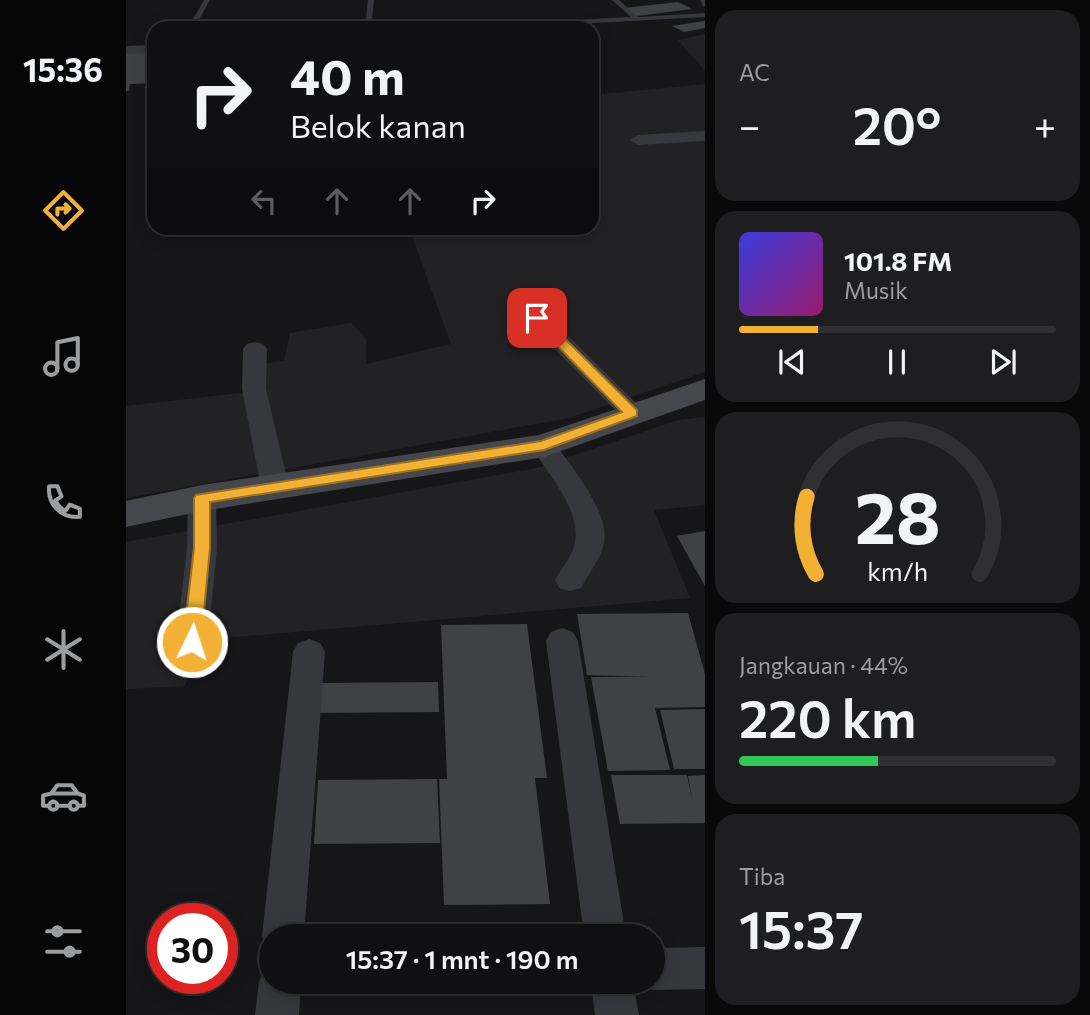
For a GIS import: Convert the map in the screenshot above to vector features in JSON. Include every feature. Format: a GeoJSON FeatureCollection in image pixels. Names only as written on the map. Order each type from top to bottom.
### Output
{"type":"FeatureCollection","features":[{"type":"Feature","properties":{"kind":"main road"},"geometry":{"type":"LineString","coordinates":[[126,514],[202,498],[544,446],[705,389]]}},
{"type":"Feature","properties":{"kind":"street"},"geometry":{"type":"LineString","coordinates":[[126,50],[147,49]]}},
{"type":"Feature","properties":{"kind":"street"},"geometry":{"type":"LineString","coordinates":[[638,140],[705,136]]}},
{"type":"Feature","properties":{"kind":"street"},"geometry":{"type":"LineString","coordinates":[[537,318],[632,413]]}},
{"type":"Feature","properties":{"kind":"street"},"geometry":{"type":"LineString","coordinates":[[255,349],[254,389],[275,487]]}},
{"type":"Feature","properties":{"kind":"street"},"geometry":{"type":"LineString","coordinates":[[544,446],[585,513],[591,531],[589,546],[570,580]]}},
{"type":"Feature","properties":{"kind":"street"},"geometry":{"type":"LineString","coordinates":[[192,642],[202,548],[202,498]]}},
{"type":"Feature","properties":{"kind":"street"},"geometry":{"type":"LineString","coordinates":[[562,641],[603,924]]}},
{"type":"Feature","properties":{"kind":"street"},"geometry":{"type":"LineString","coordinates":[[285,924],[309,652]]}},
{"type":"Feature","properties":{"kind":"street"},"geometry":{"type":"LineString","coordinates":[[665,969],[705,968]]}},
{"type":"Feature","properties":{"kind":"street"},"geometry":{"type":"LineString","coordinates":[[277,1015],[279,994]]}},
{"type":"Feature","properties":{"kind":"street"},"geometry":{"type":"LineString","coordinates":[[614,994],[617,1015]]}},
{"type":"Feature","properties":{"kind":"lane"},"geometry":{"type":"LineString","coordinates":[[195,21],[207,0]]}},
{"type":"Feature","properties":{"kind":"lane"},"geometry":{"type":"LineString","coordinates":[[369,21],[371,0]]}},
{"type":"Feature","properties":{"kind":"lane"},"geometry":{"type":"LineString","coordinates":[[615,0],[636,18]]}},
{"type":"Feature","properties":{"kind":"lane"},"geometry":{"type":"LineString","coordinates":[[584,21],[705,15]]}},
{"type":"Feature","properties":{"kind":"shaded area"},"geometry":{"type":"Polygon","coordinates":[[[705,34],[705,71],[678,40],[705,34]]]}},
{"type":"Feature","properties":{"kind":"shaded area"},"geometry":{"type":"Polygon","coordinates":[[[705,84],[705,372],[569,418],[126,498],[126,406],[249,392],[260,364],[284,361],[290,333],[351,323],[366,338],[366,364],[451,344],[412,235],[599,235],[599,94],[705,84]]]}},
{"type":"Feature","properties":{"kind":"shaded area"},"geometry":{"type":"Polygon","coordinates":[[[705,417],[705,505],[654,510],[690,598],[212,639],[184,686],[126,689],[126,542],[537,468],[678,420],[705,417]]]}},
{"type":"Feature","properties":{"kind":"building"},"geometry":{"type":"Polygon","coordinates":[[[678,2],[692,9],[637,16],[624,8],[678,2]]]}},
{"type":"Feature","properties":{"kind":"building"},"geometry":{"type":"Polygon","coordinates":[[[705,21],[705,28],[684,32],[672,26],[705,21]]]}},
{"type":"Feature","properties":{"kind":"building"},"geometry":{"type":"Polygon","coordinates":[[[126,51],[147,51],[147,83],[130,84],[129,91],[126,91],[126,51]]]}},
{"type":"Feature","properties":{"kind":"building"},"geometry":{"type":"Polygon","coordinates":[[[705,531],[705,586],[677,536],[705,531]]]}},
{"type":"Feature","properties":{"kind":"building"},"geometry":{"type":"Polygon","coordinates":[[[688,613],[705,674],[705,707],[655,708],[670,770],[608,771],[591,677],[648,677],[587,675],[577,614],[688,613]]]}},
{"type":"Feature","properties":{"kind":"building"},"geometry":{"type":"Polygon","coordinates":[[[527,624],[547,778],[535,778],[550,904],[444,905],[439,779],[447,779],[441,625],[527,624]]]}},
{"type":"Feature","properties":{"kind":"building"},"geometry":{"type":"Polygon","coordinates":[[[438,682],[439,712],[314,713],[316,683],[438,682]]]}},
{"type":"Feature","properties":{"kind":"building"},"geometry":{"type":"Polygon","coordinates":[[[705,709],[705,769],[674,769],[660,710],[705,709]]]}},
{"type":"Feature","properties":{"kind":"building"},"geometry":{"type":"Polygon","coordinates":[[[611,775],[687,775],[693,803],[688,776],[705,775],[705,823],[620,824],[611,775]]]}},
{"type":"Feature","properties":{"kind":"building"},"geometry":{"type":"Polygon","coordinates":[[[437,779],[440,843],[314,844],[318,780],[437,779]]]}},
{"type":"Feature","properties":{"kind":"route"},"geometry":{"type":"LineString","coordinates":[[192,642],[202,548],[202,498],[544,446],[632,413],[537,318]]}}]}
